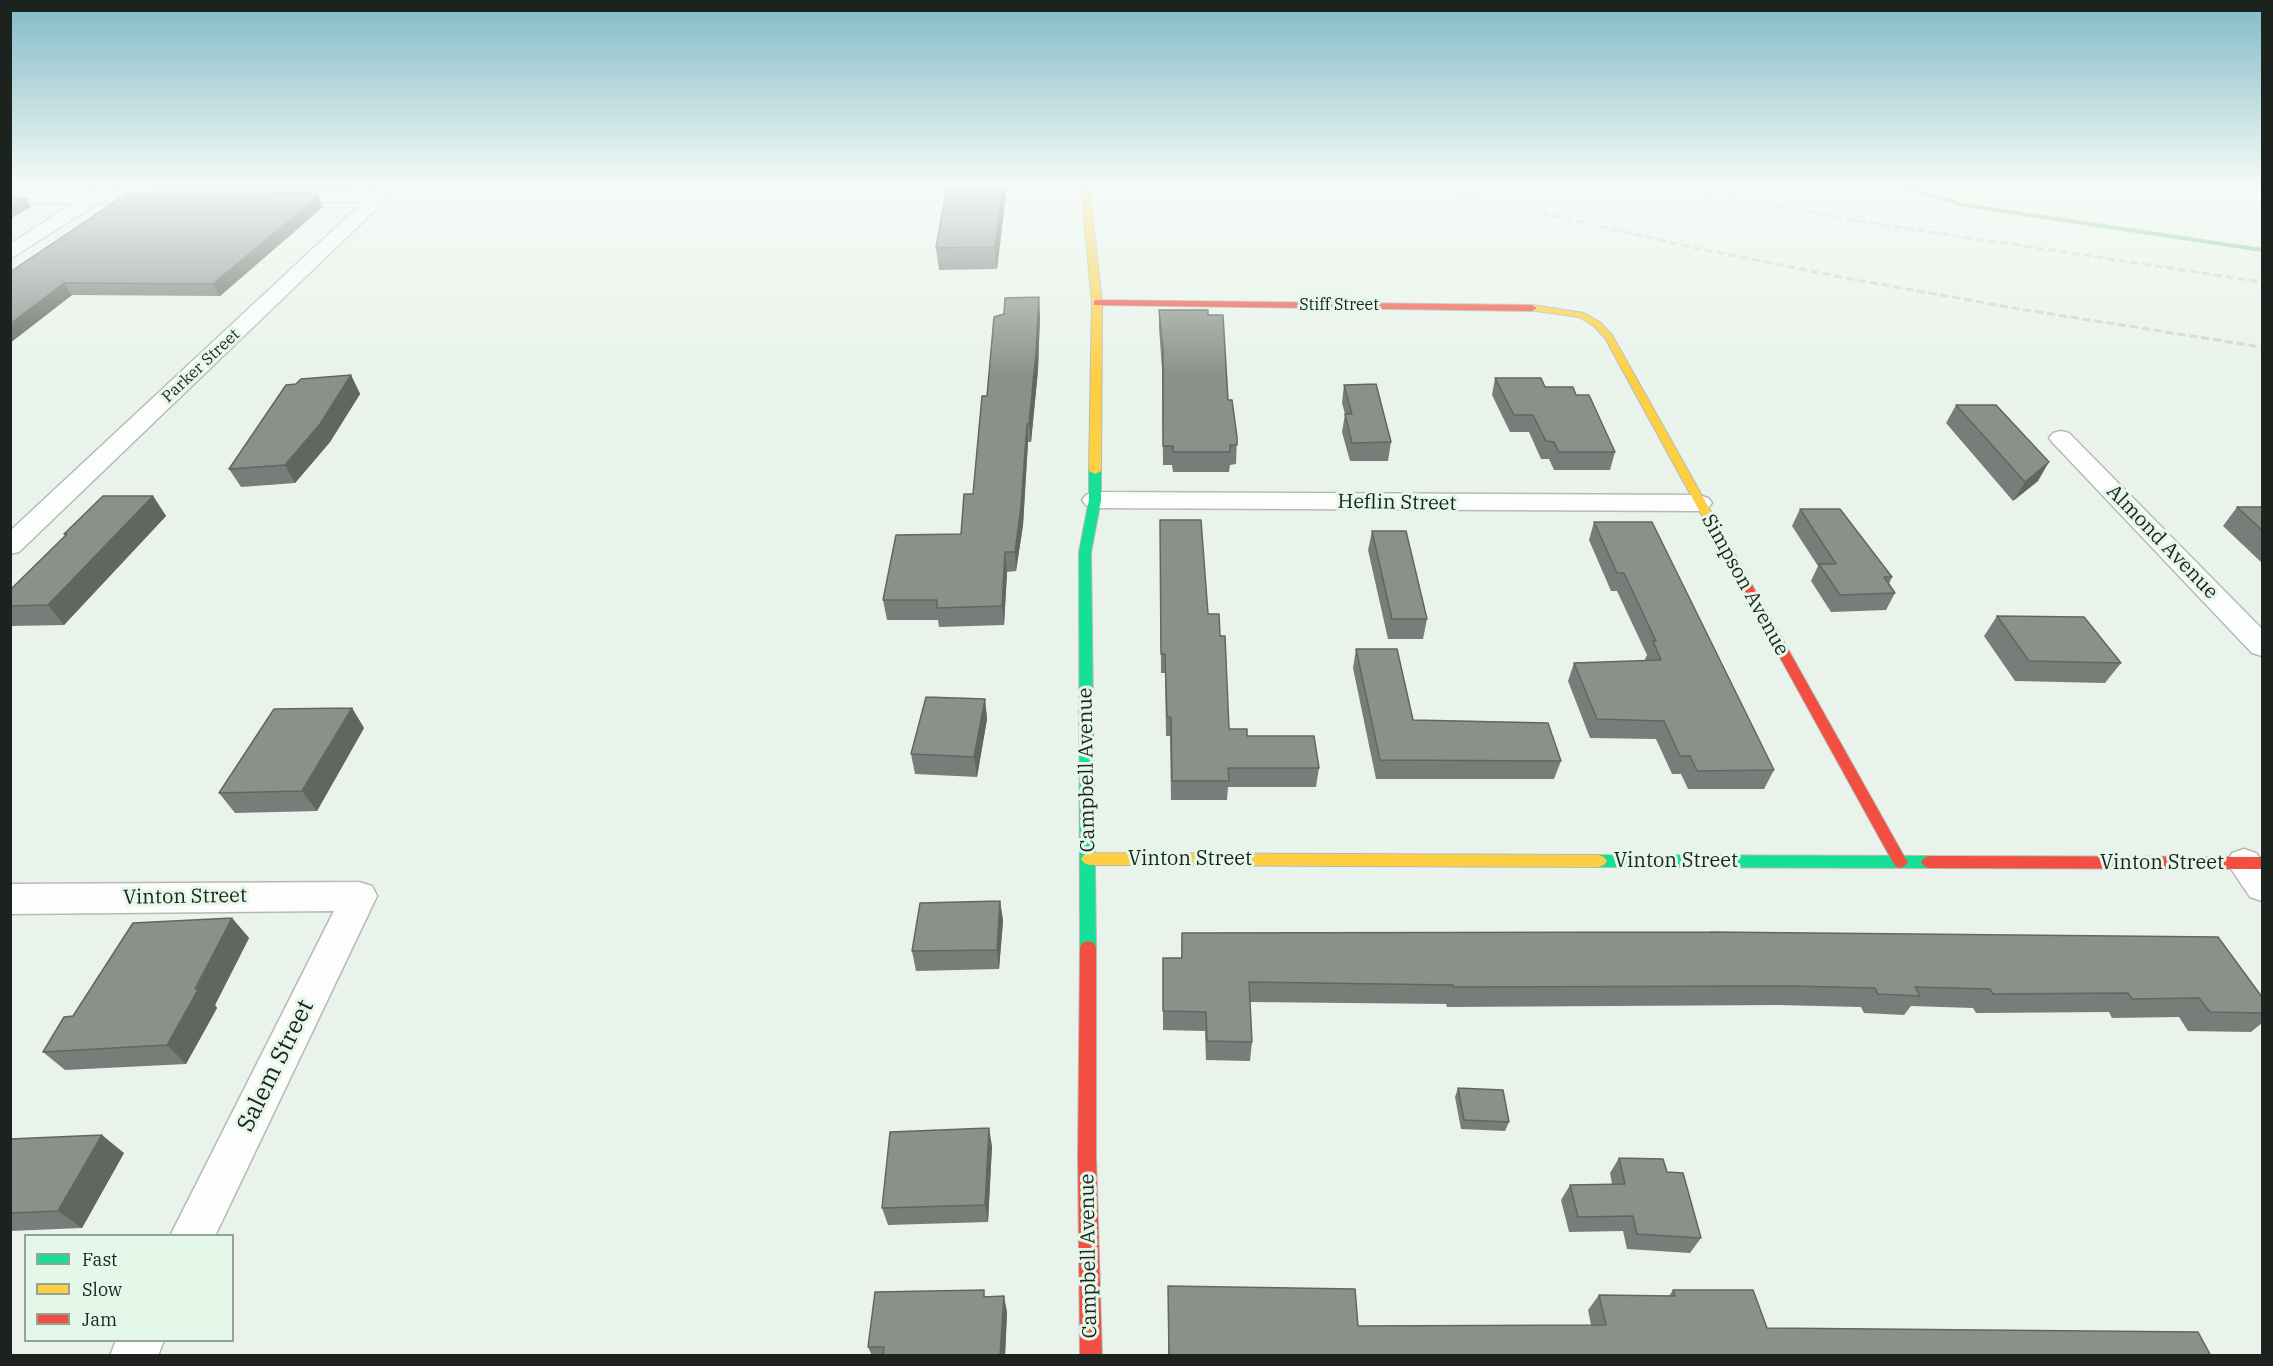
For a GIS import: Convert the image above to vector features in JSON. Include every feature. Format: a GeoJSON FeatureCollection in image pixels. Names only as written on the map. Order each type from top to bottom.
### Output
{"type":"FeatureCollection","features":[{"type":"Feature","properties":{"kind":"street","name":"Parker Street"},"geometry":{"type":"LineString","coordinates":[[10,546],[323,250]]}},
{"type":"Feature","properties":{"kind":"street","name":"Campbell Avenue"},"geometry":{"type":"LineString","coordinates":[[1091,1356],[1085,552],[1095,500],[1097,303],[1092,250]]}},
{"type":"Feature","properties":{"kind":"street","name":"Stiff Street"},"geometry":{"type":"LineString","coordinates":[[1097,303],[1511,307],[1545,308],[1581,315]]}},
{"type":"Feature","properties":{"kind":"street","name":"Simpson Avenue"},"geometry":{"type":"LineString","coordinates":[[1581,315],[1597,324],[1609,338],[1900,862]]}},
{"type":"Feature","properties":{"kind":"street","name":"Almond Avenue"},"geometry":{"type":"LineString","coordinates":[[2061,438],[2262,646]]}},
{"type":"Feature","properties":{"kind":"street","name":"Heflin Street"},"geometry":{"type":"LineString","coordinates":[[1095,500],[1699,503]]}},
{"type":"Feature","properties":{"kind":"street","name":"Vinton Street"},"geometry":{"type":"LineString","coordinates":[[1089,859],[1900,862],[2256,871]]}},
{"type":"Feature","properties":{"kind":"street","name":"Vinton Street"},"geometry":{"type":"LineString","coordinates":[[10,899],[359,896]]}},
{"type":"Feature","properties":{"kind":"street","name":"Salem Street"},"geometry":{"type":"LineString","coordinates":[[193,1234],[359,896]]}},
{"type":"Feature","properties":{"kind":"street"},"geometry":{"type":"LineString","coordinates":[[133,1356],[140,1342]]}},
{"type":"Feature","properties":{"kind":"building"},"geometry":{"type":"Polygon","coordinates":[[[43,250],[254,250],[213,284],[64,283],[10,324],[10,272],[43,250]]]}},
{"type":"Feature","properties":{"kind":"building"},"geometry":{"type":"Polygon","coordinates":[[[1039,297],[1036,353],[1029,424],[1027,424],[1021,506],[1015,552],[1005,552],[1002,606],[937,608],[937,600],[883,600],[896,535],[961,534],[964,494],[973,494],[982,396],[987,396],[994,317],[1004,314],[1005,298],[1039,297]]]}},
{"type":"Feature","properties":{"kind":"building"},"geometry":{"type":"Polygon","coordinates":[[[1159,310],[1208,310],[1208,315],[1223,315],[1228,400],[1232,400],[1237,437],[1237,445],[1230,445],[1230,452],[1173,452],[1173,446],[1163,446],[1163,350],[1159,310]]]}},
{"type":"Feature","properties":{"kind":"building"},"geometry":{"type":"Polygon","coordinates":[[[351,375],[320,424],[285,465],[229,469],[286,385],[296,384],[301,379],[351,375]]]}},
{"type":"Feature","properties":{"kind":"building"},"geometry":{"type":"Polygon","coordinates":[[[1495,378],[1541,378],[1545,387],[1573,387],[1576,395],[1589,395],[1615,452],[1559,452],[1554,442],[1546,441],[1533,415],[1514,415],[1495,378]]]}},
{"type":"Feature","properties":{"kind":"building"},"geometry":{"type":"Polygon","coordinates":[[[1376,384],[1391,442],[1352,443],[1345,414],[1352,414],[1344,385],[1376,384]]]}},
{"type":"Feature","properties":{"kind":"building"},"geometry":{"type":"Polygon","coordinates":[[[1956,405],[1996,405],[2049,462],[2025,482],[1956,405]]]}},
{"type":"Feature","properties":{"kind":"building"},"geometry":{"type":"Polygon","coordinates":[[[103,496],[153,496],[48,605],[10,606],[10,590],[103,496]]]}},
{"type":"Feature","properties":{"kind":"building"},"geometry":{"type":"Polygon","coordinates":[[[2237,507],[2262,507],[2262,530],[2237,507]]]}},
{"type":"Feature","properties":{"kind":"building"},"geometry":{"type":"Polygon","coordinates":[[[1800,509],[1840,509],[1892,577],[1884,577],[1895,593],[1840,595],[1819,564],[1836,564],[1800,509]]]}},
{"type":"Feature","properties":{"kind":"building"},"geometry":{"type":"Polygon","coordinates":[[[1160,520],[1201,520],[1208,614],[1219,614],[1220,636],[1225,636],[1229,729],[1247,729],[1247,736],[1314,736],[1319,768],[1228,768],[1229,781],[1172,781],[1171,717],[1167,717],[1165,654],[1161,654],[1160,520]]]}},
{"type":"Feature","properties":{"kind":"building"},"geometry":{"type":"Polygon","coordinates":[[[1594,522],[1652,522],[1774,770],[1697,771],[1690,756],[1680,756],[1664,721],[1597,719],[1574,663],[1661,660],[1653,641],[1656,641],[1624,573],[1617,573],[1594,522]]]}},
{"type":"Feature","properties":{"kind":"building"},"geometry":{"type":"Polygon","coordinates":[[[1372,531],[1406,531],[1427,619],[1392,619],[1372,531]]]}},
{"type":"Feature","properties":{"kind":"building"},"geometry":{"type":"Polygon","coordinates":[[[1997,616],[2084,617],[2121,663],[2029,661],[1997,616]]]}},
{"type":"Feature","properties":{"kind":"building"},"geometry":{"type":"Polygon","coordinates":[[[1356,649],[1397,649],[1413,720],[1548,723],[1561,761],[1380,760],[1356,649]]]}},
{"type":"Feature","properties":{"kind":"building"},"geometry":{"type":"Polygon","coordinates":[[[926,697],[985,699],[974,757],[911,754],[926,697]]]}},
{"type":"Feature","properties":{"kind":"building"},"geometry":{"type":"Polygon","coordinates":[[[352,708],[302,791],[219,793],[274,709],[352,708]]]}},
{"type":"Feature","properties":{"kind":"building"},"geometry":{"type":"Polygon","coordinates":[[[1000,901],[997,950],[912,951],[920,903],[1000,901]]]}},
{"type":"Feature","properties":{"kind":"building"},"geometry":{"type":"Polygon","coordinates":[[[232,918],[195,989],[199,988],[167,1045],[43,1052],[64,1017],[73,1016],[133,923],[232,918]]]}},
{"type":"Feature","properties":{"kind":"building"},"geometry":{"type":"Polygon","coordinates":[[[1710,932],[2218,937],[2262,997],[2262,1013],[2210,1012],[2199,998],[2132,999],[2128,993],[1993,994],[1990,989],[1915,987],[1920,996],[1878,994],[1875,988],[1791,986],[1453,987],[1453,985],[1249,982],[1252,1042],[1207,1041],[1206,1012],[1163,1011],[1163,958],[1182,958],[1182,933],[1710,932]]]}},
{"type":"Feature","properties":{"kind":"building"},"geometry":{"type":"Polygon","coordinates":[[[1458,1088],[1503,1090],[1509,1122],[1464,1120],[1458,1088]]]}},
{"type":"Feature","properties":{"kind":"building"},"geometry":{"type":"Polygon","coordinates":[[[989,1128],[985,1205],[882,1208],[890,1132],[989,1128]]]}},
{"type":"Feature","properties":{"kind":"building"},"geometry":{"type":"Polygon","coordinates":[[[102,1135],[58,1211],[10,1213],[10,1139],[102,1135]]]}},
{"type":"Feature","properties":{"kind":"building"},"geometry":{"type":"Polygon","coordinates":[[[1619,1158],[1663,1159],[1667,1172],[1683,1173],[1701,1238],[1637,1234],[1633,1216],[1578,1217],[1570,1185],[1625,1184],[1619,1158]]]}},
{"type":"Feature","properties":{"kind":"building"},"geometry":{"type":"Polygon","coordinates":[[[1168,1286],[1355,1289],[1358,1326],[1606,1325],[1599,1295],[1675,1296],[1673,1290],[1753,1290],[1767,1328],[2198,1332],[2211,1356],[1169,1356],[1168,1286]]]}},
{"type":"Feature","properties":{"kind":"building"},"geometry":{"type":"Polygon","coordinates":[[[984,1290],[984,1297],[1004,1296],[1000,1356],[883,1356],[884,1347],[868,1347],[875,1292],[984,1290]]]}},
{"type":"Feature","properties":{"kind":"railway"},"geometry":{"type":"LineString","coordinates":[[1704,250],[2019,309],[2262,347]]}},
{"type":"Feature","properties":{"kind":"railway"},"geometry":{"type":"LineString","coordinates":[[2048,250],[2262,282]]}},
{"type":"Feature","properties":{"kind":"traffic: fast"},"geometry":{"type":"LineString","coordinates":[[1088,948],[1085,552],[1095,500],[1095,471]]}},
{"type":"Feature","properties":{"kind":"traffic: fast"},"geometry":{"type":"LineString","coordinates":[[1599,861],[1929,862]]}},
{"type":"Feature","properties":{"kind":"traffic: slow"},"geometry":{"type":"LineString","coordinates":[[1092,250],[1097,303],[1095,471]]}},
{"type":"Feature","properties":{"kind":"traffic: slow"},"geometry":{"type":"LineString","coordinates":[[1532,308],[1581,315],[1597,324],[1609,337],[1741,576]]}},
{"type":"Feature","properties":{"kind":"traffic: slow"},"geometry":{"type":"LineString","coordinates":[[1089,859],[1599,861]]}},
{"type":"Feature","properties":{"kind":"traffic: jam"},"geometry":{"type":"LineString","coordinates":[[1097,303],[1532,308]]}},
{"type":"Feature","properties":{"kind":"traffic: jam"},"geometry":{"type":"LineString","coordinates":[[1741,576],[1900,862]]}},
{"type":"Feature","properties":{"kind":"traffic: jam"},"geometry":{"type":"LineString","coordinates":[[1929,862],[2262,863]]}},
{"type":"Feature","properties":{"kind":"traffic: jam"},"geometry":{"type":"LineString","coordinates":[[1088,948],[1087,1156],[1091,1356]]}}]}
